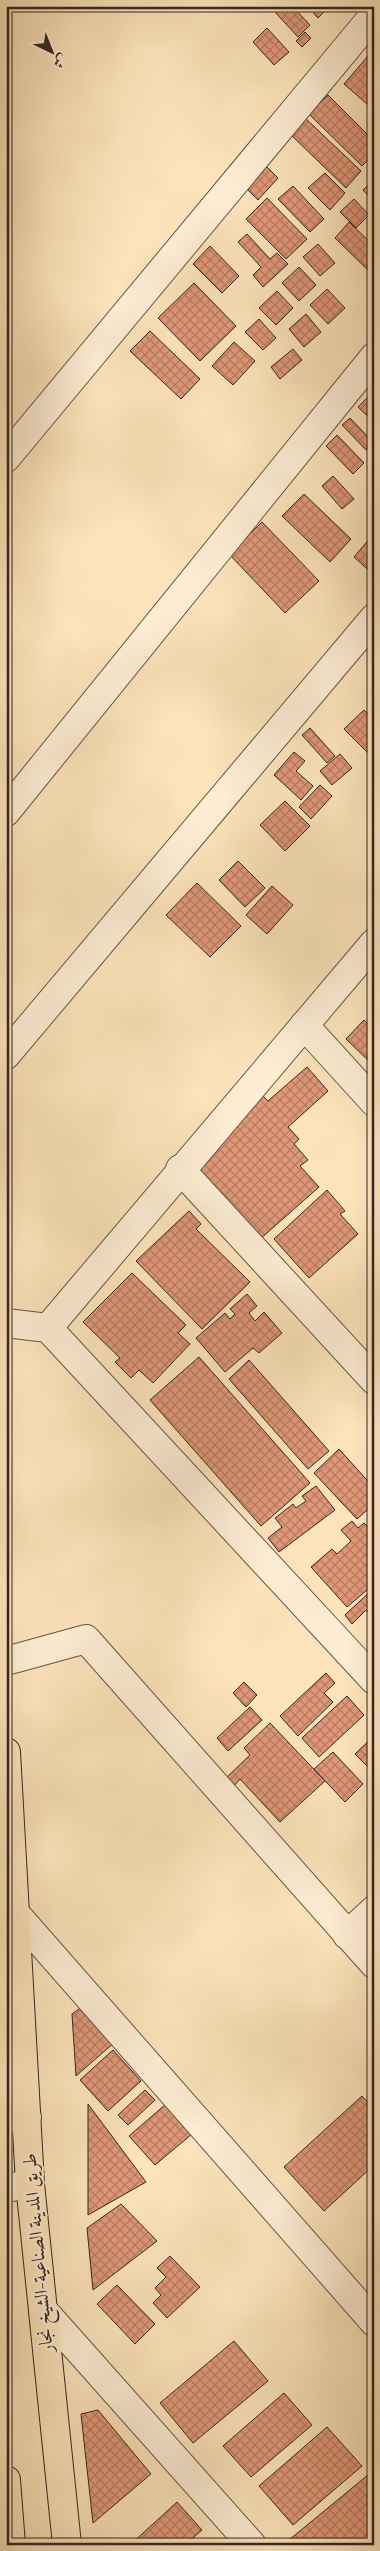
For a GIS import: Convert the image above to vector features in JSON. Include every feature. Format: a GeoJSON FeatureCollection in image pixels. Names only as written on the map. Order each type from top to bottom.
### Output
{"type":"FeatureCollection","features":[{"type":"Feature","properties":{"kind":"main road","name":"طريق المدينة الصناعية-الشيخ نجار"},"geometry":{"type":"LineString","coordinates":[[6,1752],[14,1913],[18,2186],[43,2310],[67,2545]]}},
{"type":"Feature","properties":{"kind":"main road"},"geometry":{"type":"LineString","coordinates":[[6,2480],[11,2545]]}},
{"type":"Feature","properties":{"kind":"street"},"geometry":{"type":"LineString","coordinates":[[6,458],[374,15]]}},
{"type":"Feature","properties":{"kind":"street"},"geometry":{"type":"LineString","coordinates":[[6,812],[374,358]]}},
{"type":"Feature","properties":{"kind":"street"},"geometry":{"type":"LineString","coordinates":[[6,1055],[374,618]]}},
{"type":"Feature","properties":{"kind":"street"},"geometry":{"type":"LineString","coordinates":[[48,1328],[180,1169],[374,943]]}},
{"type":"Feature","properties":{"kind":"street"},"geometry":{"type":"LineString","coordinates":[[304,1025],[374,1102]]}},
{"type":"Feature","properties":{"kind":"street"},"geometry":{"type":"LineString","coordinates":[[180,1169],[374,1380]]}},
{"type":"Feature","properties":{"kind":"street"},"geometry":{"type":"LineString","coordinates":[[6,1323],[48,1328],[374,1680]]}},
{"type":"Feature","properties":{"kind":"street"},"geometry":{"type":"LineString","coordinates":[[6,1661],[86,1639],[374,1964]]}},
{"type":"Feature","properties":{"kind":"street"},"geometry":{"type":"LineString","coordinates":[[347,1935],[374,1910]]}},
{"type":"Feature","properties":{"kind":"street"},"geometry":{"type":"LineString","coordinates":[[14,1913],[374,2322]]}},
{"type":"Feature","properties":{"kind":"street"},"geometry":{"type":"LineString","coordinates":[[43,2310],[252,2545]]}},
{"type":"Feature","properties":{"kind":"building"},"geometry":{"type":"Polygon","coordinates":[[[279,6],[292,6],[310,25],[298,37],[274,11],[279,6]]]}},
{"type":"Feature","properties":{"kind":"building"},"geometry":{"type":"Polygon","coordinates":[[[307,6],[330,6],[318,18],[307,6]]]}},
{"type":"Feature","properties":{"kind":"building"},"geometry":{"type":"Polygon","coordinates":[[[267,28],[289,52],[274,65],[253,42],[267,28]]]}},
{"type":"Feature","properties":{"kind":"building"},"geometry":{"type":"Polygon","coordinates":[[[305,32],[311,38],[302,47],[296,41],[305,32]]]}},
{"type":"Feature","properties":{"kind":"building"},"geometry":{"type":"Polygon","coordinates":[[[368,56],[374,61],[374,110],[344,84],[368,56]]]}},
{"type":"Feature","properties":{"kind":"building"},"geometry":{"type":"Polygon","coordinates":[[[328,95],[374,141],[374,154],[362,166],[309,114],[328,95]]]}},
{"type":"Feature","properties":{"kind":"building"},"geometry":{"type":"Polygon","coordinates":[[[304,117],[361,171],[346,188],[289,133],[304,117]]]}},
{"type":"Feature","properties":{"kind":"building"},"geometry":{"type":"Polygon","coordinates":[[[260,160],[278,178],[258,200],[239,181],[260,160]]]}},
{"type":"Feature","properties":{"kind":"building"},"geometry":{"type":"Polygon","coordinates":[[[325,173],[345,193],[330,210],[308,188],[325,173]]]}},
{"type":"Feature","properties":{"kind":"building"},"geometry":{"type":"Polygon","coordinates":[[[374,180],[374,202],[363,190],[374,180]]]}},
{"type":"Feature","properties":{"kind":"building"},"geometry":{"type":"Polygon","coordinates":[[[293,186],[324,219],[310,232],[278,199],[293,186]]]}},
{"type":"Feature","properties":{"kind":"building"},"geometry":{"type":"Polygon","coordinates":[[[267,198],[307,239],[286,259],[246,219],[267,198]]]}},
{"type":"Feature","properties":{"kind":"building"},"geometry":{"type":"Polygon","coordinates":[[[354,199],[369,215],[356,228],[340,212],[354,199]]]}},
{"type":"Feature","properties":{"kind":"building"},"geometry":{"type":"Polygon","coordinates":[[[349,222],[374,246],[374,276],[335,238],[349,222]]]}},
{"type":"Feature","properties":{"kind":"building"},"geometry":{"type":"Polygon","coordinates":[[[247,234],[270,259],[277,253],[288,264],[263,287],[253,275],[261,267],[238,242],[247,234]]]}},
{"type":"Feature","properties":{"kind":"building"},"geometry":{"type":"Polygon","coordinates":[[[318,244],[335,263],[320,276],[303,257],[318,244]]]}},
{"type":"Feature","properties":{"kind":"building"},"geometry":{"type":"Polygon","coordinates":[[[210,246],[239,276],[222,293],[193,264],[210,246]]]}},
{"type":"Feature","properties":{"kind":"building"},"geometry":{"type":"Polygon","coordinates":[[[299,267],[316,285],[299,301],[282,283],[299,267]]]}},
{"type":"Feature","properties":{"kind":"building"},"geometry":{"type":"Polygon","coordinates":[[[194,283],[236,326],[200,361],[158,318],[194,283]]]}},
{"type":"Feature","properties":{"kind":"building"},"geometry":{"type":"Polygon","coordinates":[[[327,289],[345,308],[328,324],[310,305],[327,289]]]}},
{"type":"Feature","properties":{"kind":"building"},"geometry":{"type":"Polygon","coordinates":[[[277,291],[293,308],[276,325],[259,308],[277,291]]]}},
{"type":"Feature","properties":{"kind":"building"},"geometry":{"type":"Polygon","coordinates":[[[306,314],[321,332],[304,347],[289,329],[306,314]]]}},
{"type":"Feature","properties":{"kind":"building"},"geometry":{"type":"Polygon","coordinates":[[[259,319],[276,338],[263,350],[245,332],[259,319]]]}},
{"type":"Feature","properties":{"kind":"building"},"geometry":{"type":"Polygon","coordinates":[[[150,331],[200,379],[181,399],[130,351],[150,331]]]}},
{"type":"Feature","properties":{"kind":"building"},"geometry":{"type":"Polygon","coordinates":[[[234,342],[255,361],[233,385],[212,366],[234,342]]]}},
{"type":"Feature","properties":{"kind":"building"},"geometry":{"type":"Polygon","coordinates":[[[293,349],[302,360],[280,379],[271,367],[293,349]]]}},
{"type":"Feature","properties":{"kind":"building"},"geometry":{"type":"Polygon","coordinates":[[[374,393],[374,422],[358,407],[374,393]]]}},
{"type":"Feature","properties":{"kind":"building"},"geometry":{"type":"Polygon","coordinates":[[[350,418],[373,442],[366,450],[342,425],[350,418]]]}},
{"type":"Feature","properties":{"kind":"building"},"geometry":{"type":"Polygon","coordinates":[[[337,435],[364,463],[353,474],[326,446],[337,435]]]}},
{"type":"Feature","properties":{"kind":"building"},"geometry":{"type":"Polygon","coordinates":[[[333,476],[354,499],[342,509],[322,486],[333,476]]]}},
{"type":"Feature","properties":{"kind":"building"},"geometry":{"type":"Polygon","coordinates":[[[304,494],[351,539],[330,562],[282,516],[304,494]]]}},
{"type":"Feature","properties":{"kind":"building"},"geometry":{"type":"Polygon","coordinates":[[[262,522],[319,581],[285,613],[229,554],[262,522]]]}},
{"type":"Feature","properties":{"kind":"building"},"geometry":{"type":"Polygon","coordinates":[[[371,537],[374,539],[374,575],[354,557],[371,537]]]}},
{"type":"Feature","properties":{"kind":"building"},"geometry":{"type":"Polygon","coordinates":[[[364,710],[374,720],[374,759],[344,729],[364,710]]]}},
{"type":"Feature","properties":{"kind":"building"},"geometry":{"type":"Polygon","coordinates":[[[310,728],[335,756],[327,763],[302,735],[310,728]]]}},
{"type":"Feature","properties":{"kind":"building"},"geometry":{"type":"Polygon","coordinates":[[[294,752],[305,761],[296,771],[313,786],[301,800],[274,775],[294,752]]]}},
{"type":"Feature","properties":{"kind":"building"},"geometry":{"type":"Polygon","coordinates":[[[340,754],[352,768],[332,785],[320,771],[340,754]]]}},
{"type":"Feature","properties":{"kind":"building"},"geometry":{"type":"Polygon","coordinates":[[[320,785],[332,796],[311,819],[299,807],[320,785]]]}},
{"type":"Feature","properties":{"kind":"building"},"geometry":{"type":"Polygon","coordinates":[[[285,801],[310,826],[285,851],[260,825],[285,801]]]}},
{"type":"Feature","properties":{"kind":"building"},"geometry":{"type":"Polygon","coordinates":[[[238,861],[265,888],[245,907],[219,880],[238,861]]]}},
{"type":"Feature","properties":{"kind":"building"},"geometry":{"type":"Polygon","coordinates":[[[197,883],[241,926],[210,957],[166,915],[197,883]]]}},
{"type":"Feature","properties":{"kind":"building"},"geometry":{"type":"Polygon","coordinates":[[[272,886],[293,905],[267,934],[246,915],[272,886]]]}},
{"type":"Feature","properties":{"kind":"building"},"geometry":{"type":"Polygon","coordinates":[[[364,1020],[374,1029],[374,1066],[346,1039],[364,1020]]]}},
{"type":"Feature","properties":{"kind":"building"},"geometry":{"type":"Polygon","coordinates":[[[307,1067],[328,1091],[288,1127],[299,1139],[294,1144],[308,1160],[300,1166],[319,1187],[259,1240],[193,1166],[261,1094],[268,1101],[307,1067]]]}},
{"type":"Feature","properties":{"kind":"building"},"geometry":{"type":"Polygon","coordinates":[[[327,1190],[345,1211],[340,1214],[358,1234],[309,1278],[274,1239],[327,1190]]]}},
{"type":"Feature","properties":{"kind":"building"},"geometry":{"type":"Polygon","coordinates":[[[189,1211],[201,1224],[196,1229],[250,1282],[202,1329],[136,1261],[189,1211]]]}},
{"type":"Feature","properties":{"kind":"building"},"geometry":{"type":"Polygon","coordinates":[[[132,1273],[186,1325],[178,1333],[190,1344],[153,1383],[139,1370],[131,1378],[115,1362],[120,1358],[83,1322],[132,1273]]]}},
{"type":"Feature","properties":{"kind":"building"},"geometry":{"type":"Polygon","coordinates":[[[247,1294],[257,1306],[249,1313],[255,1321],[264,1312],[282,1333],[259,1353],[253,1348],[225,1372],[196,1338],[225,1313],[230,1319],[235,1314],[230,1309],[247,1294]]]}},
{"type":"Feature","properties":{"kind":"building"},"geometry":{"type":"Polygon","coordinates":[[[199,1357],[310,1483],[261,1526],[150,1400],[199,1357]]]}},
{"type":"Feature","properties":{"kind":"building"},"geometry":{"type":"Polygon","coordinates":[[[249,1360],[329,1451],[308,1469],[229,1379],[249,1360]]]}},
{"type":"Feature","properties":{"kind":"building"},"geometry":{"type":"Polygon","coordinates":[[[339,1449],[374,1488],[374,1504],[357,1519],[314,1473],[339,1449]]]}},
{"type":"Feature","properties":{"kind":"building"},"geometry":{"type":"Polygon","coordinates":[[[316,1486],[335,1510],[279,1552],[268,1538],[282,1527],[275,1518],[293,1504],[296,1508],[306,1501],[302,1496],[316,1486]]]}},
{"type":"Feature","properties":{"kind":"building"},"geometry":{"type":"Polygon","coordinates":[[[352,1521],[358,1528],[364,1523],[374,1533],[374,1584],[347,1607],[311,1567],[332,1549],[337,1554],[351,1541],[341,1530],[352,1521]]]}},
{"type":"Feature","properties":{"kind":"building"},"geometry":{"type":"Polygon","coordinates":[[[374,1588],[374,1613],[371,1616],[366,1610],[352,1624],[345,1615],[374,1588]]]}},
{"type":"Feature","properties":{"kind":"building"},"geometry":{"type":"Polygon","coordinates":[[[326,1673],[335,1683],[324,1693],[333,1702],[298,1736],[280,1716],[326,1673]]]}},
{"type":"Feature","properties":{"kind":"building"},"geometry":{"type":"Polygon","coordinates":[[[244,1682],[257,1695],[246,1707],[233,1693],[244,1682]]]}},
{"type":"Feature","properties":{"kind":"building"},"geometry":{"type":"Polygon","coordinates":[[[347,1696],[364,1715],[319,1757],[302,1738],[347,1696]]]}},
{"type":"Feature","properties":{"kind":"building"},"geometry":{"type":"Polygon","coordinates":[[[250,1707],[262,1720],[228,1751],[217,1738],[250,1707]]]}},
{"type":"Feature","properties":{"kind":"building"},"geometry":{"type":"Polygon","coordinates":[[[270,1723],[325,1781],[280,1822],[240,1779],[233,1787],[225,1779],[250,1755],[244,1748],[270,1723]]]}},
{"type":"Feature","properties":{"kind":"building"},"geometry":{"type":"Polygon","coordinates":[[[374,1736],[374,1773],[355,1754],[374,1736]]]}},
{"type":"Feature","properties":{"kind":"building"},"geometry":{"type":"Polygon","coordinates":[[[333,1752],[363,1784],[345,1802],[314,1769],[333,1752]]]}},
{"type":"Feature","properties":{"kind":"building"},"geometry":{"type":"Polygon","coordinates":[[[83,2006],[116,2041],[76,2076],[72,2014],[83,2006]]]}},
{"type":"Feature","properties":{"kind":"building"},"geometry":{"type":"Polygon","coordinates":[[[113,2050],[141,2081],[108,2111],[80,2080],[113,2050]]]}},
{"type":"Feature","properties":{"kind":"building"},"geometry":{"type":"Polygon","coordinates":[[[145,2090],[155,2100],[128,2125],[118,2115],[145,2090]]]}},
{"type":"Feature","properties":{"kind":"building"},"geometry":{"type":"Polygon","coordinates":[[[362,2096],[374,2109],[374,2165],[324,2211],[284,2167],[362,2096]]]}},
{"type":"Feature","properties":{"kind":"building"},"geometry":{"type":"Polygon","coordinates":[[[88,2104],[146,2182],[88,2215],[88,2104]]]}},
{"type":"Feature","properties":{"kind":"building"},"geometry":{"type":"Polygon","coordinates":[[[166,2104],[192,2134],[155,2165],[129,2136],[166,2104]]]}},
{"type":"Feature","properties":{"kind":"building"},"geometry":{"type":"Polygon","coordinates":[[[121,2204],[157,2241],[93,2290],[87,2228],[121,2204]]]}},
{"type":"Feature","properties":{"kind":"building"},"geometry":{"type":"Polygon","coordinates":[[[170,2256],[200,2287],[167,2318],[153,2303],[161,2295],[155,2288],[166,2277],[157,2268],[170,2256]]]}},
{"type":"Feature","properties":{"kind":"building"},"geometry":{"type":"Polygon","coordinates":[[[117,2285],[155,2324],[135,2344],[97,2304],[117,2285]]]}},
{"type":"Feature","properties":{"kind":"building"},"geometry":{"type":"Polygon","coordinates":[[[234,2341],[268,2381],[193,2443],[160,2403],[234,2341]]]}},
{"type":"Feature","properties":{"kind":"building"},"geometry":{"type":"Polygon","coordinates":[[[284,2393],[312,2425],[251,2477],[223,2446],[284,2393]]]}},
{"type":"Feature","properties":{"kind":"building"},"geometry":{"type":"Polygon","coordinates":[[[98,2410],[151,2474],[93,2523],[81,2414],[98,2410]]]}},
{"type":"Feature","properties":{"kind":"building"},"geometry":{"type":"Polygon","coordinates":[[[327,2427],[362,2466],[293,2525],[259,2486],[327,2427]]]}},
{"type":"Feature","properties":{"kind":"building"},"geometry":{"type":"Polygon","coordinates":[[[374,2470],[374,2545],[293,2545],[289,2540],[374,2470]]]}},
{"type":"Feature","properties":{"kind":"building"},"geometry":{"type":"Polygon","coordinates":[[[177,2502],[202,2530],[185,2545],[130,2545],[177,2502]]]}}]}
